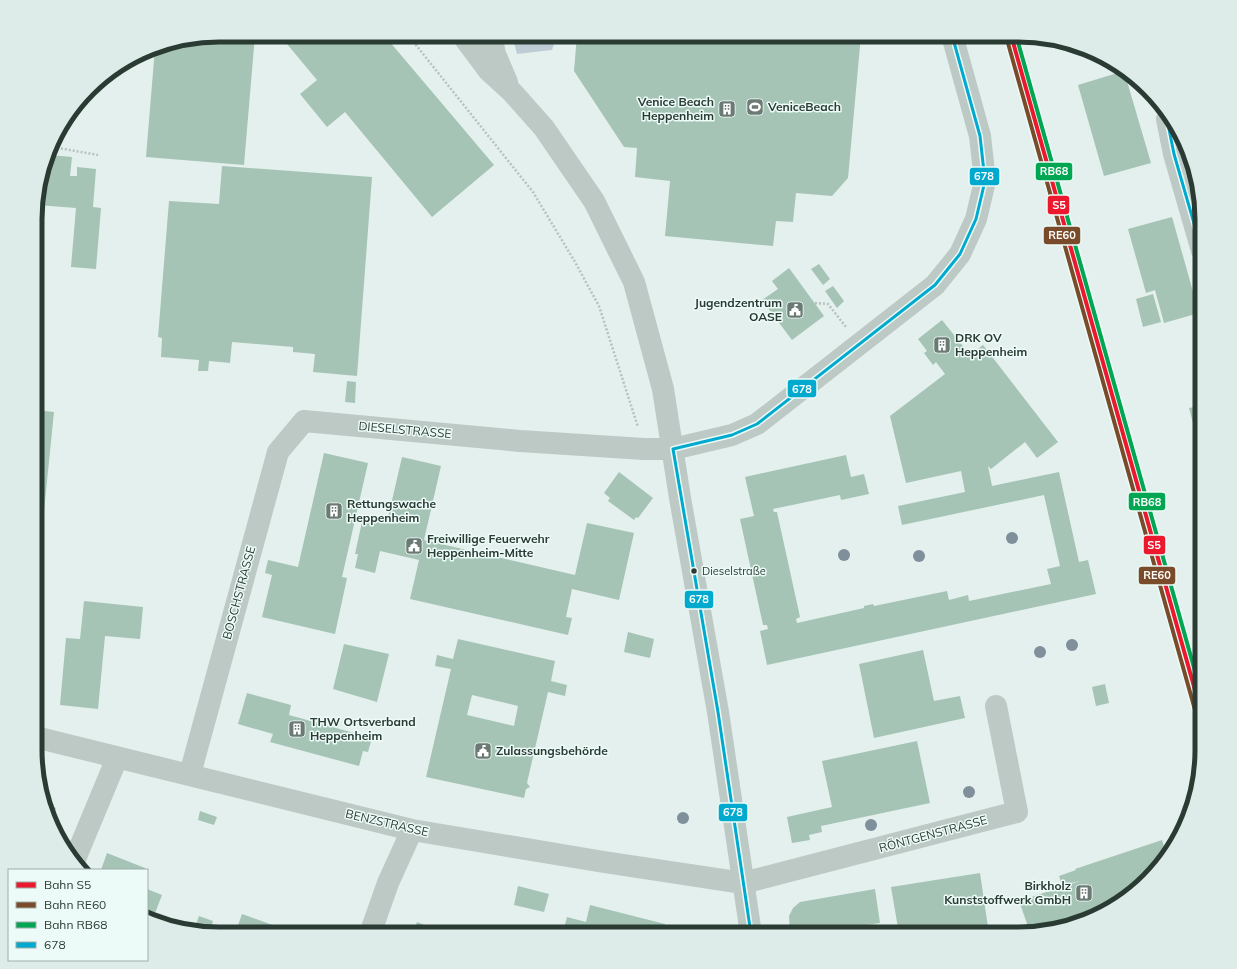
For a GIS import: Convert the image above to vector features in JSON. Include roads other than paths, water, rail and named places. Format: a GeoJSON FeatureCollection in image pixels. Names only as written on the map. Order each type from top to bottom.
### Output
{"type":"FeatureCollection","features":[{"type":"Feature","properties":{"kind":"street"},"geometry":{"type":"LineString","coordinates":[[467,42],[488,71],[512,92],[544,128],[594,201],[634,282],[663,389],[680,498],[718,712],[750,927]]}},
{"type":"Feature","properties":{"kind":"street"},"geometry":{"type":"LineString","coordinates":[[493,42],[495,54],[512,92]]}},
{"type":"Feature","properties":{"kind":"street","name":"DIESELSTRASSE"},"geometry":{"type":"LineString","coordinates":[[304,421],[520,441],[644,449],[673,449],[732,435],[757,424],[936,285],[960,254],[976,219],[985,181],[980,136],[954,42]]}},
{"type":"Feature","properties":{"kind":"street"},"geometry":{"type":"LineString","coordinates":[[1168,126],[1174,154],[1195,227]]}},
{"type":"Feature","properties":{"kind":"street","name":"BOSCHSTRASSE"},"geometry":{"type":"LineString","coordinates":[[190,774],[278,452],[304,421]]}},
{"type":"Feature","properties":{"kind":"street","name":"RÖNTGENSTRASSE"},"geometry":{"type":"LineString","coordinates":[[743,883],[1017,812],[996,706]]}},
{"type":"Feature","properties":{"kind":"street","name":"BENZSTRASSE"},"geometry":{"type":"LineString","coordinates":[[42,739],[412,830],[604,862],[743,883]]}},
{"type":"Feature","properties":{"kind":"street"},"geometry":{"type":"LineString","coordinates":[[77,855],[117,758]]}},
{"type":"Feature","properties":{"kind":"street"},"geometry":{"type":"LineString","coordinates":[[372,927],[388,883],[412,830]]}},
{"type":"Feature","properties":{"kind":"rail line","name":"RE60"},"geometry":{"type":"LineString","coordinates":[[1008,42],[1195,710]]}},
{"type":"Feature","properties":{"kind":"rail line","name":"S5"},"geometry":{"type":"LineString","coordinates":[[1013,42],[1195,690]]}},
{"type":"Feature","properties":{"kind":"rail line","name":"RB68"},"geometry":{"type":"LineString","coordinates":[[1018,42],[1195,671]]}},
{"type":"Feature","properties":{"kind":"place","name":"VeniceBeach"},"geometry":{"type":"Point","coordinates":[755,107]}},
{"type":"Feature","properties":{"kind":"place","name":"Venice Beach Heppenheim"},"geometry":{"type":"Point","coordinates":[727,109]}},
{"type":"Feature","properties":{"kind":"place","name":"Jugendzentrum OASE"},"geometry":{"type":"Point","coordinates":[795,310]}},
{"type":"Feature","properties":{"kind":"place","name":"DRK OV Heppenheim"},"geometry":{"type":"Point","coordinates":[942,345]}},
{"type":"Feature","properties":{"kind":"place","name":"Rettungswache Heppenheim"},"geometry":{"type":"Point","coordinates":[334,511]}},
{"type":"Feature","properties":{"kind":"place","name":"Freiwillige Feuerwehr Heppenheim-Mitte"},"geometry":{"type":"Point","coordinates":[414,546]}},
{"type":"Feature","properties":{"kind":"place","name":"Dieselstraße"},"geometry":{"type":"Point","coordinates":[694,571]}},
{"type":"Feature","properties":{"kind":"place","name":"THW Ortsverband Heppenheim"},"geometry":{"type":"Point","coordinates":[297,729]}},
{"type":"Feature","properties":{"kind":"place","name":"Zulassungsbehörde"},"geometry":{"type":"Point","coordinates":[483,751]}},
{"type":"Feature","properties":{"kind":"place","name":"Birkholz Kunststoffwerk GmbH"},"geometry":{"type":"Point","coordinates":[1084,893]}}]}
